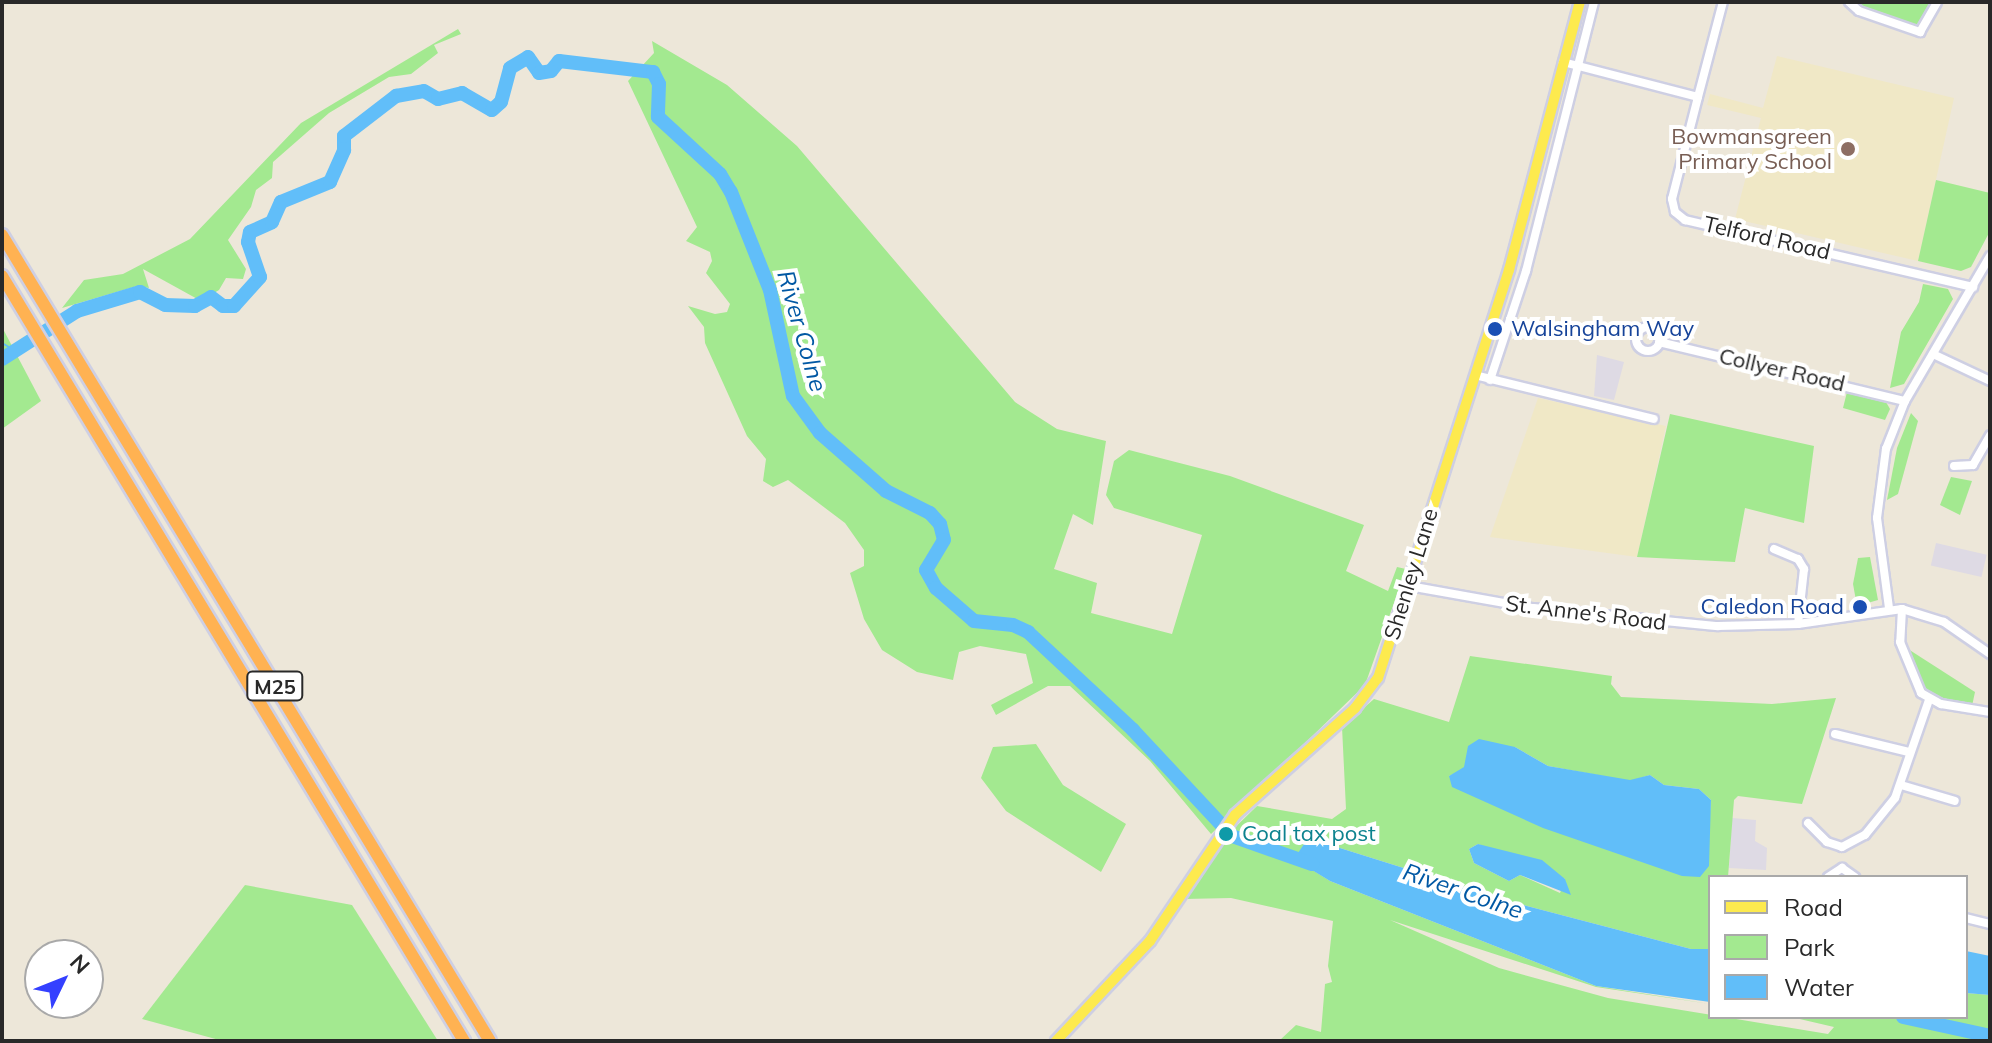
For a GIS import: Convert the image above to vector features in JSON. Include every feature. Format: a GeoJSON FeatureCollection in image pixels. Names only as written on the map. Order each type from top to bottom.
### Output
{"type":"FeatureCollection","features":[{"type":"Feature","properties":{"kind":"highway","name":"M25"},"geometry":{"type":"LineString","coordinates":[[2,235],[490,1041]]}},
{"type":"Feature","properties":{"kind":"highway","name":"M25"},"geometry":{"type":"LineString","coordinates":[[2,276],[464,1041]]}},
{"type":"Feature","properties":{"kind":"main road","name":"Shenley Lane"},"geometry":{"type":"LineString","coordinates":[[1056,1041],[1150,941],[1219,833],[1235,815],[1372,688],[1409,586],[1509,270],[1580,2]]}},
{"type":"Feature","properties":{"kind":"street"},"geometry":{"type":"LineString","coordinates":[[1490,380],[1526,271],[1594,2]]}},
{"type":"Feature","properties":{"kind":"street"},"geometry":{"type":"LineString","coordinates":[[1563,62],[1698,97],[1723,2]]}},
{"type":"Feature","properties":{"kind":"street"},"geometry":{"type":"LineString","coordinates":[[1849,2],[1859,11],[1920,32],[1937,2]]}},
{"type":"Feature","properties":{"kind":"street","name":"Telford Road"},"geometry":{"type":"LineString","coordinates":[[1698,97],[1672,199],[1679,216],[1973,287]]}},
{"type":"Feature","properties":{"kind":"street"},"geometry":{"type":"LineString","coordinates":[[1889,608],[1877,500],[1886,449],[1905,401],[1990,256]]}},
{"type":"Feature","properties":{"kind":"street","name":"Collyer Road"},"geometry":{"type":"LineString","coordinates":[[1659,342],[1905,401]]}},
{"type":"Feature","properties":{"kind":"street"},"geometry":{"type":"LineString","coordinates":[[1933,354],[1990,381]]}},
{"type":"Feature","properties":{"kind":"street"},"geometry":{"type":"LineString","coordinates":[[1475,375],[1654,419]]}},
{"type":"Feature","properties":{"kind":"street"},"geometry":{"type":"LineString","coordinates":[[1954,466],[1973,465],[1990,435]]}},
{"type":"Feature","properties":{"kind":"street"},"geometry":{"type":"LineString","coordinates":[[1774,549],[1801,562],[1805,573],[1798,624]]}},
{"type":"Feature","properties":{"kind":"street","name":"St. Anne's Road"},"geometry":{"type":"LineString","coordinates":[[1409,586],[1533,608],[1674,623],[1798,624],[1889,608],[1902,609],[1944,622],[1990,654]]}},
{"type":"Feature","properties":{"kind":"street"},"geometry":{"type":"LineString","coordinates":[[1902,609],[1899,635],[1917,687],[1929,700],[1990,712]]}},
{"type":"Feature","properties":{"kind":"street"},"geometry":{"type":"LineString","coordinates":[[1808,823],[1827,842],[1842,847],[1865,835],[1901,785],[1909,752],[1929,700]]}},
{"type":"Feature","properties":{"kind":"street"},"geometry":{"type":"LineString","coordinates":[[1835,734],[1909,752]]}},
{"type":"Feature","properties":{"kind":"street"},"geometry":{"type":"LineString","coordinates":[[1901,785],[1955,801]]}},
{"type":"Feature","properties":{"kind":"street"},"geometry":{"type":"LineString","coordinates":[[1842,847],[1842,868]]}},
{"type":"Feature","properties":{"kind":"street"},"geometry":{"type":"LineString","coordinates":[[1831,875],[1842,868]]}},
{"type":"Feature","properties":{"kind":"street"},"geometry":{"type":"LineString","coordinates":[[1842,868],[1852,875]]}},
{"type":"Feature","properties":{"kind":"street"},"geometry":{"type":"LineString","coordinates":[[1968,918],[1990,924]]}},
{"type":"Feature","properties":{"kind":"shaded area","name":"Bowmansgreen Primary School"},"geometry":{"type":"Polygon","coordinates":[[[1777,56],[1954,98],[1918,261],[1735,219],[1761,118],[1707,105],[1710,94],[1763,108],[1777,56]]]}},
{"type":"Feature","properties":{"kind":"shaded area"},"geometry":{"type":"Polygon","coordinates":[[[1597,355],[1624,362],[1614,400],[1594,396],[1597,355]]]}},
{"type":"Feature","properties":{"kind":"shaded area"},"geometry":{"type":"Polygon","coordinates":[[[1538,398],[1666,426],[1637,557],[1490,537],[1538,398]]]}},
{"type":"Feature","properties":{"kind":"shaded area"},"geometry":{"type":"Polygon","coordinates":[[[1936,543],[1987,555],[1981,577],[1931,565],[1936,543]]]}},
{"type":"Feature","properties":{"kind":"shaded area"},"geometry":{"type":"Polygon","coordinates":[[[1732,818],[1756,820],[1755,841],[1767,848],[1766,870],[1729,868],[1732,818]]]}},
{"type":"Feature","properties":{"kind":"green space"},"geometry":{"type":"Polygon","coordinates":[[[1852,2],[1934,2],[1922,28],[1852,2]]]}},
{"type":"Feature","properties":{"kind":"green space"},"geometry":{"type":"Polygon","coordinates":[[[458,29],[461,34],[434,45],[438,53],[411,74],[389,77],[329,113],[273,162],[272,178],[256,190],[251,207],[228,240],[246,269],[243,279],[226,278],[219,290],[201,301],[143,269],[149,288],[137,286],[62,308],[84,280],[123,274],[190,239],[301,123],[458,29]]]}},
{"type":"Feature","properties":{"kind":"green space"},"geometry":{"type":"Polygon","coordinates":[[[652,41],[727,85],[797,146],[1015,402],[1057,429],[1106,441],[1093,525],[1073,514],[1054,569],[1097,583],[1091,613],[1172,634],[1202,535],[1114,508],[1106,495],[1114,461],[1129,450],[1230,476],[1364,525],[1346,571],[1388,591],[1397,567],[1406,569],[1365,685],[1211,834],[1150,761],[1070,686],[1048,686],[996,715],[991,705],[1033,683],[1026,654],[980,646],[959,652],[953,680],[917,672],[882,650],[864,619],[850,573],[864,566],[864,550],[845,523],[788,480],[773,487],[763,481],[766,459],[747,436],[705,343],[704,327],[688,306],[715,314],[727,312],[730,304],[706,273],[712,261],[710,252],[686,241],[697,227],[628,81],[654,53],[652,41]]]}},
{"type":"Feature","properties":{"kind":"green space"},"geometry":{"type":"Polygon","coordinates":[[[1936,180],[1990,193],[1990,231],[1971,267],[1961,271],[1918,261],[1936,180]]]}},
{"type":"Feature","properties":{"kind":"green space"},"geometry":{"type":"Polygon","coordinates":[[[1923,284],[1948,289],[1953,299],[1904,384],[1890,388],[1901,332],[1919,302],[1923,284]]]}},
{"type":"Feature","properties":{"kind":"green space"},"geometry":{"type":"Polygon","coordinates":[[[2,327],[41,401],[2,429],[2,327]]]}},
{"type":"Feature","properties":{"kind":"green space"},"geometry":{"type":"Polygon","coordinates":[[[1847,392],[1886,402],[1890,409],[1885,420],[1843,408],[1847,392]]]}},
{"type":"Feature","properties":{"kind":"green space"},"geometry":{"type":"Polygon","coordinates":[[[1911,413],[1918,421],[1898,494],[1887,500],[1897,448],[1911,413]]]}},
{"type":"Feature","properties":{"kind":"green space"},"geometry":{"type":"Polygon","coordinates":[[[1670,414],[1814,446],[1804,523],[1745,508],[1735,562],[1637,557],[1670,414]]]}},
{"type":"Feature","properties":{"kind":"green space"},"geometry":{"type":"Polygon","coordinates":[[[1951,477],[1972,481],[1960,515],[1940,505],[1951,477]]]}},
{"type":"Feature","properties":{"kind":"green space"},"geometry":{"type":"Polygon","coordinates":[[[1870,557],[1878,600],[1857,606],[1853,584],[1858,558],[1870,557]]]}},
{"type":"Feature","properties":{"kind":"green space"},"geometry":{"type":"Polygon","coordinates":[[[1908,649],[1975,692],[1972,706],[1929,694],[1920,686],[1908,649]]]}},
{"type":"Feature","properties":{"kind":"green space"},"geometry":{"type":"Polygon","coordinates":[[[1470,656],[1612,676],[1611,684],[1621,697],[1772,704],[1836,698],[1802,804],[1738,796],[1734,800],[1728,875],[1708,875],[1708,949],[1691,949],[1512,902],[1308,838],[1295,859],[1330,881],[1596,986],[1708,1004],[1596,987],[1390,920],[1499,968],[1608,998],[1708,1014],[1708,1019],[1736,1019],[1828,1034],[1834,1027],[1800,1019],[1968,1019],[1968,993],[1990,995],[1990,1041],[1279,1041],[1296,1025],[1321,1032],[1325,984],[1332,982],[1328,966],[1333,921],[1231,898],[1184,899],[1222,840],[1257,806],[1332,819],[1346,809],[1342,727],[1374,699],[1449,722],[1470,656]],[[1515,747],[1449,776],[1709,824],[1711,800],[1699,789],[1664,785],[1650,775],[1630,781],[1548,766],[1515,747]],[[1478,844],[1469,849],[1474,863],[1509,881],[1520,875],[1560,893],[1565,879],[1478,844]]]}},
{"type":"Feature","properties":{"kind":"green space"},"geometry":{"type":"Polygon","coordinates":[[[1036,744],[1063,785],[1126,824],[1101,872],[1006,811],[981,778],[993,747],[1036,744]]]}},
{"type":"Feature","properties":{"kind":"green space"},"geometry":{"type":"Polygon","coordinates":[[[245,885],[352,905],[438,1041],[223,1041],[142,1019],[245,885]]]}},
{"type":"Feature","properties":{"kind":"water"},"geometry":{"type":"Polygon","coordinates":[[[1479,739],[1515,747],[1548,766],[1630,780],[1650,775],[1664,785],[1699,789],[1711,800],[1709,866],[1700,877],[1682,876],[1543,828],[1452,787],[1449,776],[1464,767],[1468,746],[1479,739]]]}},
{"type":"Feature","properties":{"kind":"water"},"geometry":{"type":"Polygon","coordinates":[[[1308,838],[1512,902],[1691,949],[1708,949],[1708,1002],[1596,986],[1330,881],[1294,859],[1308,838]]]}},
{"type":"Feature","properties":{"kind":"water"},"geometry":{"type":"Polygon","coordinates":[[[1478,844],[1542,860],[1565,879],[1571,895],[1520,875],[1509,881],[1474,863],[1469,849],[1478,844]]]}},
{"type":"Feature","properties":{"kind":"water"},"geometry":{"type":"Polygon","coordinates":[[[1968,951],[1990,956],[1990,995],[1968,993],[1968,951]]]}},
{"type":"Feature","properties":{"kind":"waterway","name":"River Colne"},"geometry":{"type":"LineString","coordinates":[[2,359],[77,311],[140,292],[165,305],[195,306],[211,297],[223,306],[234,306],[260,277],[248,242],[250,232],[272,222],[281,202],[330,182],[344,150],[344,136],[396,96],[424,91],[438,99],[462,93],[492,110],[501,102],[510,68],[528,57],[539,73],[551,71],[559,61],[653,72],[659,84],[658,117],[720,174],[731,192],[770,290],[793,396],[820,433],[886,491],[930,513],[940,524],[944,540],[926,570],[936,588],[974,621],[1013,625],[1028,632],[1133,730],[1232,836],[1312,864]]}},
{"type":"Feature","properties":{"kind":"waterway"},"geometry":{"type":"LineString","coordinates":[[2,343],[16,351]]}},
{"type":"Feature","properties":{"kind":"waterway","name":"River Colne"},"geometry":{"type":"LineString","coordinates":[[1912,1019],[1990,1036]]}},
{"type":"Feature","properties":{"kind":"place","name":"Bowmansgreen Primary School"},"geometry":{"type":"Point","coordinates":[1848,149]}},
{"type":"Feature","properties":{"kind":"place","name":"Walsingham Way"},"geometry":{"type":"Point","coordinates":[1495,329]}},
{"type":"Feature","properties":{"kind":"place","name":"Caledon Road"},"geometry":{"type":"Point","coordinates":[1860,607]}},
{"type":"Feature","properties":{"kind":"place","name":"Coal tax post"},"geometry":{"type":"Point","coordinates":[1226,834]}}]}
